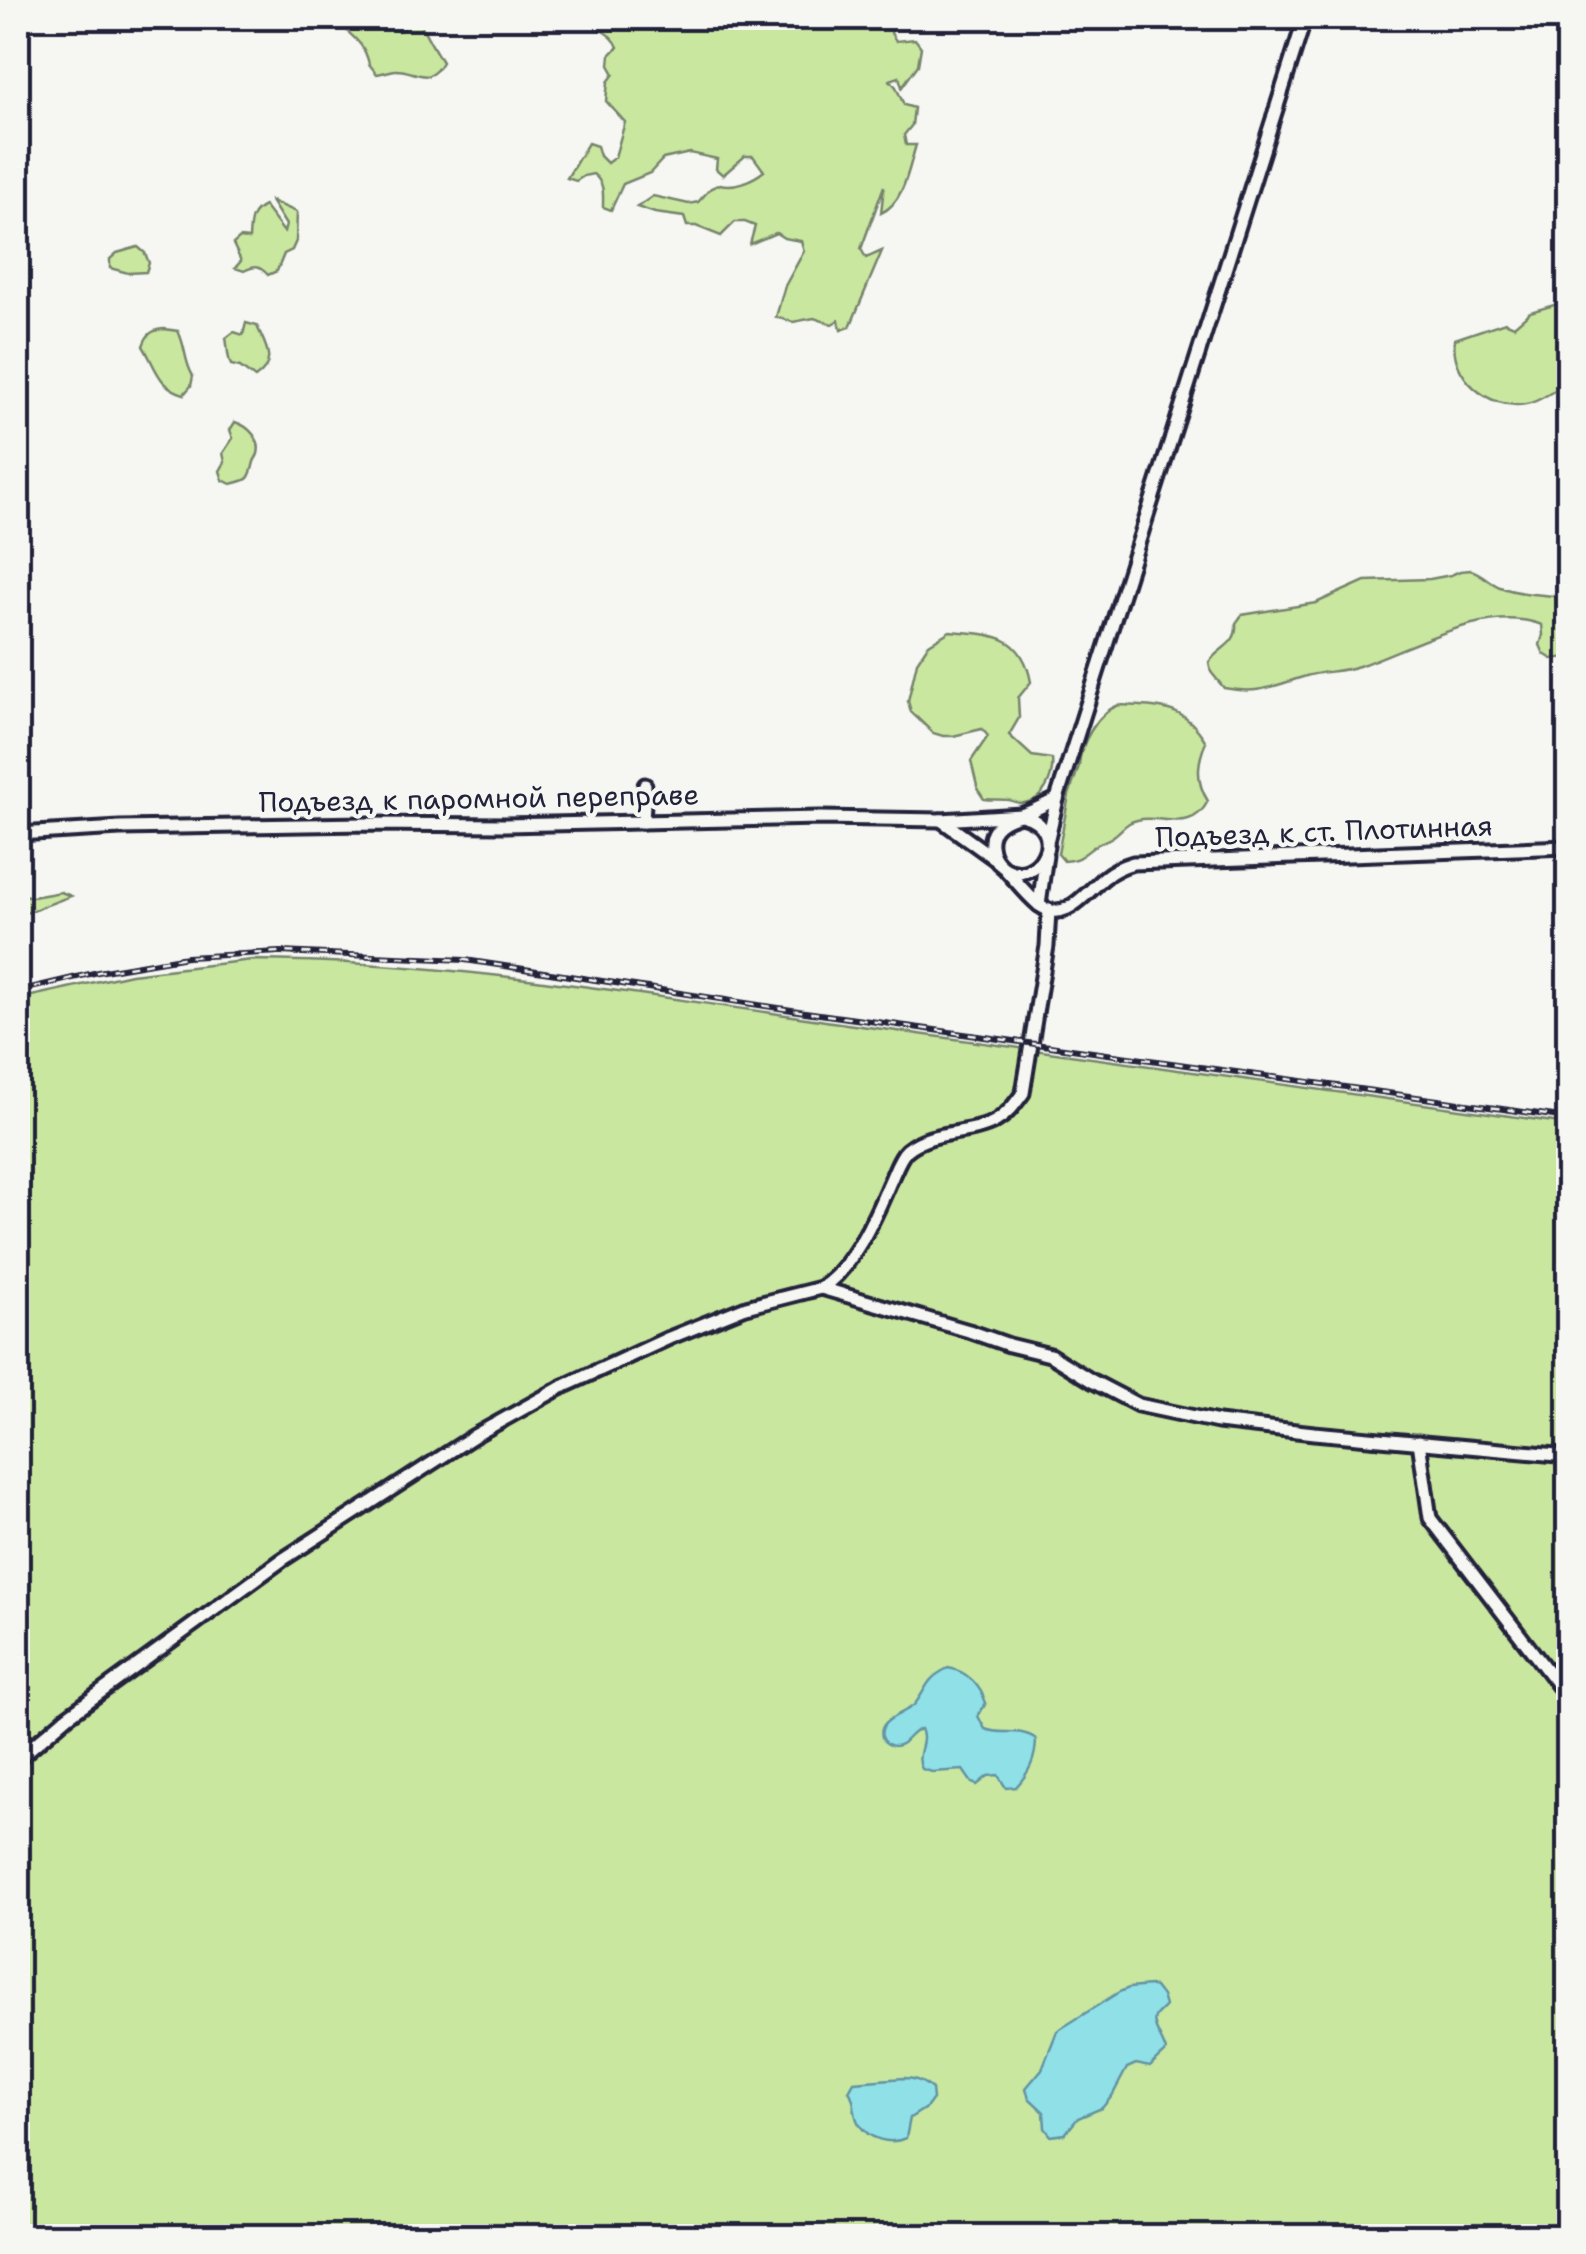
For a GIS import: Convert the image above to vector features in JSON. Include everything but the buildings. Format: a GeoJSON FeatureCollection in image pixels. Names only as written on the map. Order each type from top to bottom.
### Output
{"type":"FeatureCollection","features":[{"type":"Feature","properties":{"kind":"street"},"geometry":{"type":"LineString","coordinates":[[18,1759],[68,1716],[282,1560],[474,1436],[560,1388],[669,1338],[746,1307],[822,1288],[848,1262],[877,1212],[904,1152],[921,1142],[994,1124],[1010,1112],[1023,1093],[1047,946],[1047,848],[1057,799],[1304,18]]}},
{"type":"Feature","properties":{"kind":"street"},"geometry":{"type":"LineString","coordinates":[[642,822],[645,785]]}},
{"type":"Feature","properties":{"kind":"street"},"geometry":{"type":"LineString","coordinates":[[1044,908],[999,863],[991,839],[994,830],[1010,816],[1057,799]]}},
{"type":"Feature","properties":{"kind":"street"},"geometry":{"type":"LineString","coordinates":[[941,820],[999,863],[1023,872],[1041,862],[1047,848],[1045,832],[1039,824],[1021,815]]}},
{"type":"Feature","properties":{"kind":"street","name":"Подъезд к паромной переправе"},"geometry":{"type":"LineString","coordinates":[[18,834],[176,827],[820,818],[941,820],[1021,815]]}},
{"type":"Feature","properties":{"kind":"street","name":"Подъезд к ст. Плотинная"},"geometry":{"type":"LineString","coordinates":[[1044,908],[1067,910],[1106,876],[1133,863],[1568,847]]}},
{"type":"Feature","properties":{"kind":"street"},"geometry":{"type":"LineString","coordinates":[[822,1288],[1050,1354],[1138,1405],[1218,1422],[1568,1456]]}},
{"type":"Feature","properties":{"kind":"street"},"geometry":{"type":"LineString","coordinates":[[1419,1442],[1430,1518],[1568,1698]]}},
{"type":"Feature","properties":{"kind":"green space"},"geometry":{"type":"Polygon","coordinates":[[[341,18],[392,18],[393,30],[398,31],[403,29],[405,18],[418,18],[442,62],[427,76],[402,70],[377,74],[361,45],[340,24],[341,18]]]}},
{"type":"Feature","properties":{"kind":"green space"},"geometry":{"type":"Polygon","coordinates":[[[912,18],[893,24],[891,33],[896,41],[915,39],[921,47],[918,65],[902,87],[899,77],[890,80],[904,105],[914,108],[912,125],[904,135],[906,145],[916,145],[900,193],[881,213],[884,186],[861,249],[866,258],[882,251],[850,327],[841,330],[839,320],[832,324],[814,318],[793,322],[776,317],[785,286],[804,251],[801,241],[776,233],[750,244],[755,226],[745,222],[735,222],[721,236],[687,226],[684,217],[637,207],[653,196],[689,204],[698,202],[720,184],[749,180],[764,171],[753,156],[745,156],[723,175],[716,169],[717,159],[690,153],[663,159],[650,173],[623,184],[611,210],[603,207],[601,185],[593,174],[576,181],[567,178],[588,143],[597,146],[607,163],[615,157],[625,122],[606,101],[608,82],[614,74],[609,65],[610,55],[618,47],[590,21],[912,18]]]}},
{"type":"Feature","properties":{"kind":"green space"},"geometry":{"type":"Polygon","coordinates":[[[271,201],[297,212],[292,250],[284,254],[277,271],[268,275],[257,267],[244,271],[235,268],[241,261],[233,244],[240,238],[249,239],[251,220],[259,209],[264,206],[284,232],[286,225],[271,201]]]}},
{"type":"Feature","properties":{"kind":"green space"},"geometry":{"type":"Polygon","coordinates":[[[138,247],[149,263],[146,272],[110,268],[110,259],[117,253],[138,247]]]}},
{"type":"Feature","properties":{"kind":"green space"},"geometry":{"type":"Polygon","coordinates":[[[1568,304],[1568,384],[1531,403],[1512,405],[1486,396],[1465,378],[1458,366],[1455,339],[1505,322],[1514,326],[1530,312],[1568,304]]]}},
{"type":"Feature","properties":{"kind":"green space"},"geometry":{"type":"Polygon","coordinates":[[[246,323],[257,326],[268,354],[266,366],[255,378],[231,365],[228,355],[226,338],[234,332],[243,335],[246,323]]]}},
{"type":"Feature","properties":{"kind":"green space"},"geometry":{"type":"Polygon","coordinates":[[[178,331],[193,376],[184,394],[163,381],[143,346],[150,333],[178,331]]]}},
{"type":"Feature","properties":{"kind":"green space"},"geometry":{"type":"Polygon","coordinates":[[[235,422],[253,434],[259,448],[248,478],[231,484],[223,480],[220,471],[235,422]]]}},
{"type":"Feature","properties":{"kind":"green space"},"geometry":{"type":"Polygon","coordinates":[[[1471,570],[1508,590],[1568,597],[1568,657],[1552,659],[1544,654],[1540,645],[1542,625],[1498,620],[1450,630],[1353,668],[1312,674],[1266,688],[1224,688],[1211,672],[1209,662],[1231,641],[1242,615],[1316,603],[1365,581],[1430,579],[1471,570]]]}},
{"type":"Feature","properties":{"kind":"green space"},"geometry":{"type":"Polygon","coordinates":[[[950,631],[1002,639],[1012,645],[1027,666],[1031,682],[1018,698],[1019,718],[1009,735],[1032,756],[1052,759],[1046,787],[1031,801],[984,799],[971,761],[988,736],[982,729],[943,736],[933,733],[911,712],[908,701],[917,662],[929,644],[950,631]]]}},
{"type":"Feature","properties":{"kind":"green space"},"geometry":{"type":"Polygon","coordinates":[[[1119,705],[1169,710],[1189,720],[1206,742],[1199,772],[1208,801],[1192,818],[1131,822],[1080,857],[1064,861],[1058,854],[1083,748],[1097,722],[1119,705]]]}},
{"type":"Feature","properties":{"kind":"green space"},"geometry":{"type":"Polygon","coordinates":[[[61,892],[71,896],[18,916],[18,894],[33,897],[61,892]]]}},
{"type":"Feature","properties":{"kind":"green space"},"geometry":{"type":"Polygon","coordinates":[[[252,960],[398,966],[616,990],[1568,1124],[1568,2236],[18,2236],[18,999],[131,974],[252,960]]]}},
{"type":"Feature","properties":{"kind":"water"},"geometry":{"type":"Polygon","coordinates":[[[948,1668],[967,1676],[980,1690],[986,1703],[978,1716],[985,1729],[1024,1733],[1036,1739],[1031,1765],[1016,1787],[1006,1788],[998,1775],[988,1776],[977,1785],[963,1770],[922,1769],[921,1729],[899,1745],[889,1745],[883,1739],[884,1725],[911,1708],[931,1680],[948,1668]]]}},
{"type":"Feature","properties":{"kind":"water"},"geometry":{"type":"Polygon","coordinates":[[[1150,1986],[1162,1996],[1165,2006],[1154,2021],[1166,2052],[1150,2067],[1136,2064],[1127,2068],[1102,2108],[1078,2118],[1065,2134],[1051,2136],[1045,2128],[1044,2112],[1029,2098],[1026,2088],[1042,2069],[1057,2031],[1119,1992],[1150,1986]]]}},
{"type":"Feature","properties":{"kind":"water"},"geometry":{"type":"Polygon","coordinates":[[[904,2078],[932,2089],[933,2099],[910,2118],[906,2138],[880,2140],[859,2124],[849,2091],[854,2082],[904,2078]]]}},
{"type":"Feature","properties":{"kind":"railway"},"geometry":{"type":"LineString","coordinates":[[18,991],[187,957],[280,952],[465,960],[805,1012],[1568,1118]]}}]}
